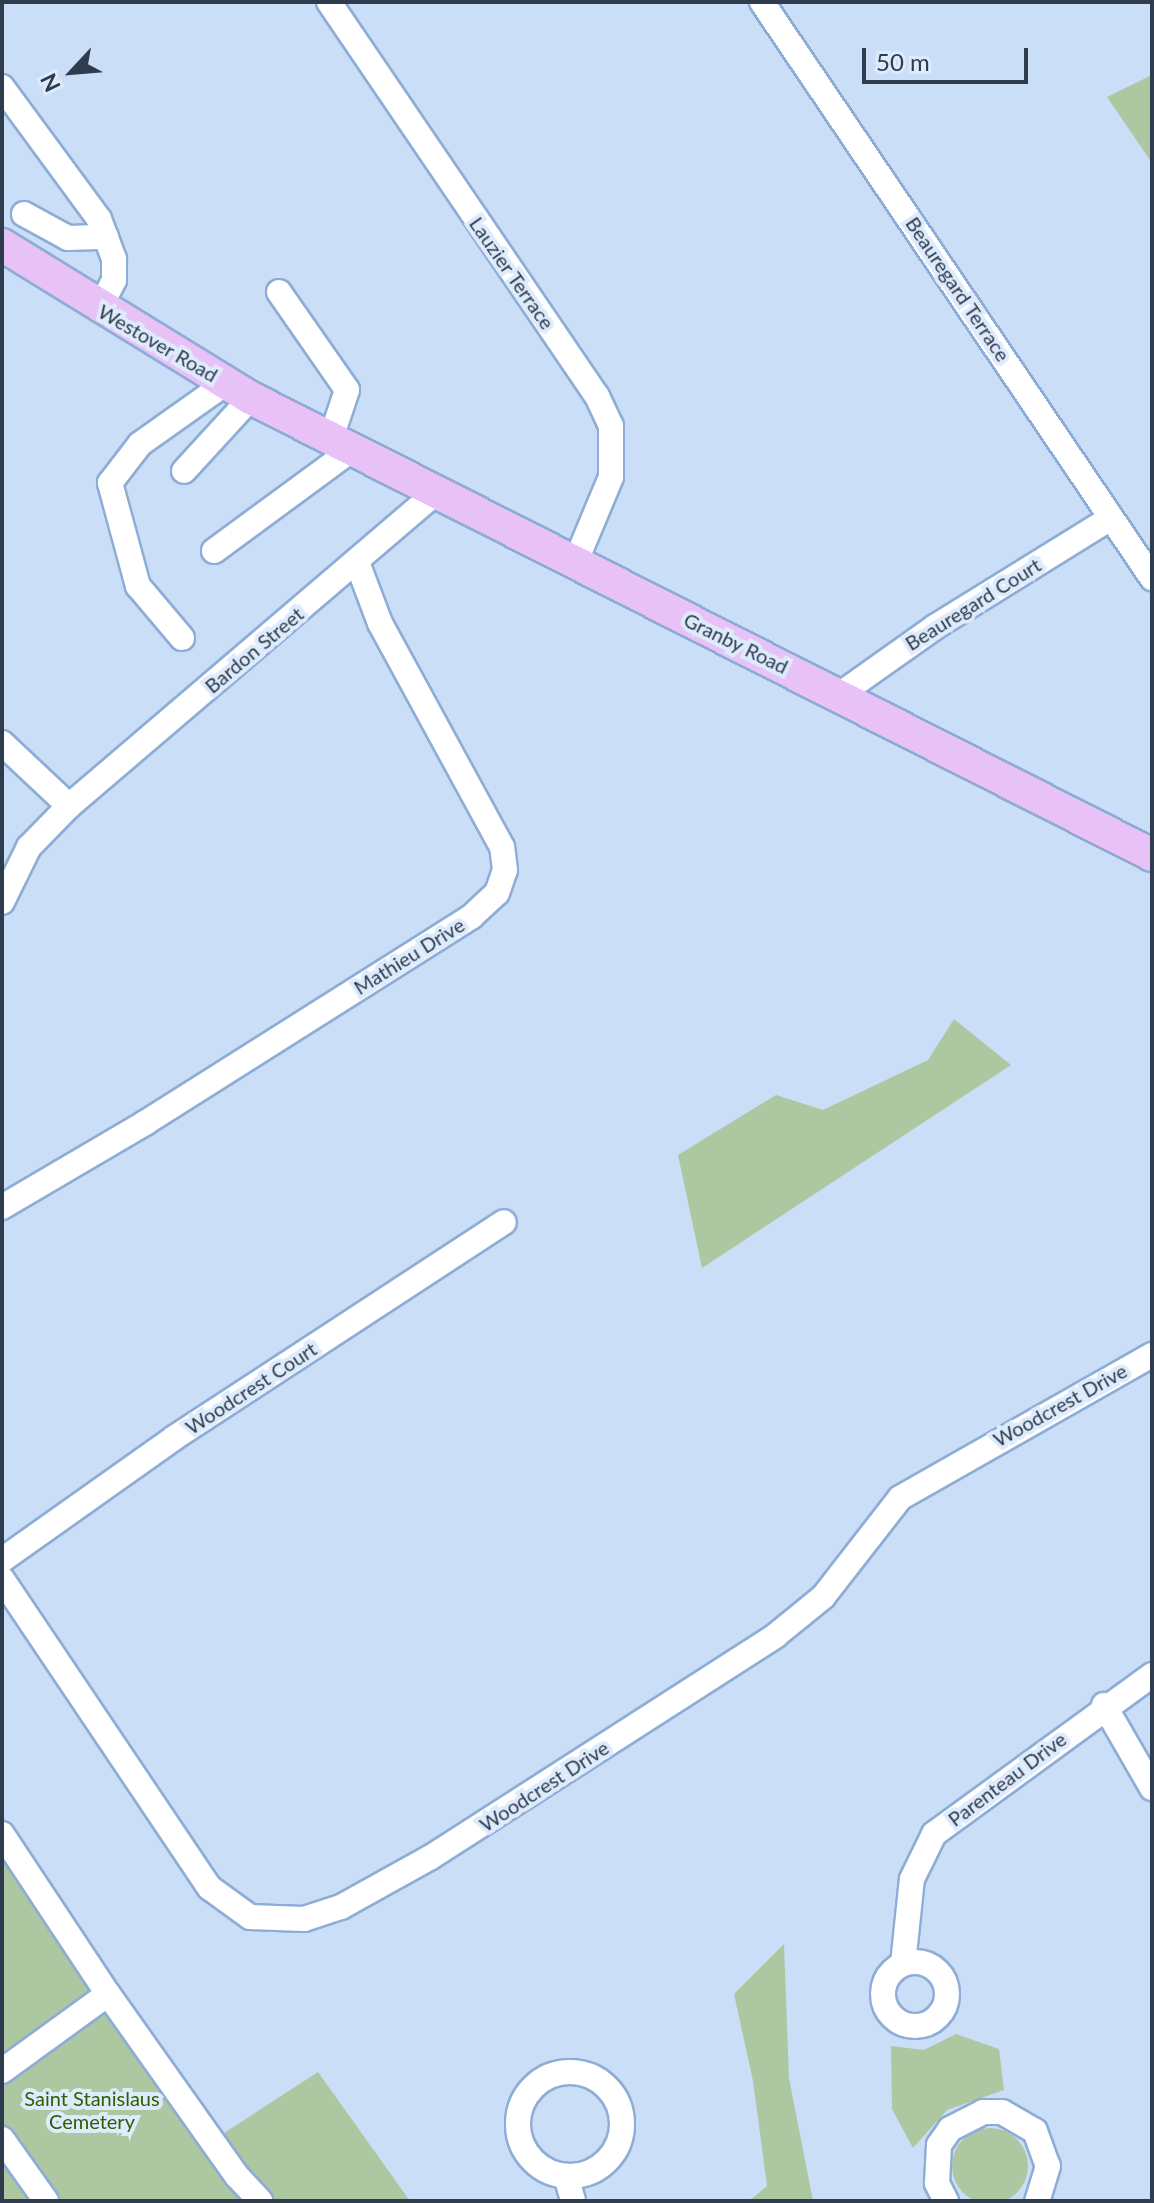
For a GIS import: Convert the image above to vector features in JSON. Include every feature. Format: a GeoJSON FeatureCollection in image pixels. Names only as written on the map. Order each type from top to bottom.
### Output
{"type":"FeatureCollection","features":[{"type":"Feature","properties":{"kind":"main road","name":"Westover Road"},"geometry":{"type":"LineString","coordinates":[[2,245],[99,309],[238,390],[334,440]]}},
{"type":"Feature","properties":{"kind":"main road","name":"Granby Road"},"geometry":{"type":"LineString","coordinates":[[334,440],[1152,855]]}},
{"type":"Feature","properties":{"kind":"street","name":"Lauzier Terrace"},"geometry":{"type":"LineString","coordinates":[[329,2],[597,396],[611,426],[611,477],[575,563]]}},
{"type":"Feature","properties":{"kind":"street","name":"Beauregard Terrace"},"geometry":{"type":"LineString","coordinates":[[762,2],[1152,578]]}},
{"type":"Feature","properties":{"kind":"street"},"geometry":{"type":"LineString","coordinates":[[2,87],[99,219],[114,259],[114,280],[99,309]]}},
{"type":"Feature","properties":{"kind":"street"},"geometry":{"type":"LineString","coordinates":[[24,214],[68,238],[106,237]]}},
{"type":"Feature","properties":{"kind":"street"},"geometry":{"type":"LineString","coordinates":[[214,551],[334,440],[347,390],[279,292]]}},
{"type":"Feature","properties":{"kind":"street"},"geometry":{"type":"LineString","coordinates":[[184,471],[238,390]]}},
{"type":"Feature","properties":{"kind":"street"},"geometry":{"type":"LineString","coordinates":[[182,638],[138,586],[110,483],[140,444],[238,390]]}},
{"type":"Feature","properties":{"kind":"street","name":"Bardon Street"},"geometry":{"type":"LineString","coordinates":[[2,902],[29,847],[69,806],[437,492]]}},
{"type":"Feature","properties":{"kind":"street","name":"Beauregard Court"},"geometry":{"type":"LineString","coordinates":[[839,695],[922,636],[1111,518]]}},
{"type":"Feature","properties":{"kind":"street","name":"Mathieu Drive"},"geometry":{"type":"LineString","coordinates":[[2,1207],[145,1123],[471,917],[501,886],[502,847],[380,623],[357,562]]}},
{"type":"Feature","properties":{"kind":"street"},"geometry":{"type":"LineString","coordinates":[[2,743],[69,806]]}},
{"type":"Feature","properties":{"kind":"street","name":"Woodcrest Court"},"geometry":{"type":"LineString","coordinates":[[2,1560],[174,1438],[504,1222]]}},
{"type":"Feature","properties":{"kind":"street","name":"Woodcrest Drive"},"geometry":{"type":"LineString","coordinates":[[2,1579],[210,1888],[250,1917],[304,1919],[341,1907],[431,1857],[775,1636],[823,1597],[900,1498],[1152,1355]]}},
{"type":"Feature","properties":{"kind":"street","name":"Parenteau Drive"},"geometry":{"type":"LineString","coordinates":[[903,1964],[912,1879],[934,1834],[1104,1705],[1152,1675]]}},
{"type":"Feature","properties":{"kind":"street"},"geometry":{"type":"LineString","coordinates":[[1104,1705],[1152,1788]]}},
{"type":"Feature","properties":{"kind":"street"},"geometry":{"type":"LineString","coordinates":[[2,1834],[108,1994],[237,2176],[260,2201]]}},
{"type":"Feature","properties":{"kind":"street"},"geometry":{"type":"LineString","coordinates":[[2,2071],[108,1994]]}},
{"type":"Feature","properties":{"kind":"street"},"geometry":{"type":"LineString","coordinates":[[580,2073],[596,2078],[618,2103],[621,2138],[600,2167],[566,2176],[534,2162],[523,2147],[518,2115],[541,2081],[580,2073]]}},
{"type":"Feature","properties":{"kind":"street"},"geometry":{"type":"LineString","coordinates":[[946,2201],[937,2183],[939,2145],[950,2129],[983,2112],[1020,2119],[1035,2131],[1048,2166],[1037,2201]]}},
{"type":"Feature","properties":{"kind":"street"},"geometry":{"type":"LineString","coordinates":[[2,2139],[46,2201]]}},
{"type":"Feature","properties":{"kind":"street"},"geometry":{"type":"LineString","coordinates":[[566,2176],[573,2201]]}},
{"type":"Feature","properties":{"kind":"green space"},"geometry":{"type":"Polygon","coordinates":[[[1152,75],[1152,163],[1107,97],[1152,75]]]}},
{"type":"Feature","properties":{"kind":"green space"},"geometry":{"type":"Polygon","coordinates":[[[954,1019],[1011,1065],[702,1268],[678,1155],[776,1095],[823,1110],[928,1060],[954,1019]]]}},
{"type":"Feature","properties":{"kind":"green space","name":"Saint Stanislaus Cemetery"},"geometry":{"type":"Polygon","coordinates":[[[2,1815],[218,2137],[318,2072],[410,2201],[2,2201],[2,1815]]]}},
{"type":"Feature","properties":{"kind":"green space"},"geometry":{"type":"Polygon","coordinates":[[[784,1944],[789,2078],[813,2201],[749,2201],[767,2186],[753,2081],[734,1994],[784,1944]]]}},
{"type":"Feature","properties":{"kind":"green space"},"geometry":{"type":"Polygon","coordinates":[[[956,2034],[999,2049],[1004,2090],[947,2110],[913,2148],[892,2109],[891,2046],[924,2050],[956,2034]]]}},
{"type":"Feature","properties":{"kind":"green space"},"geometry":{"type":"Polygon","coordinates":[[[990,2128],[1004,2131],[1017,2139],[1025,2152],[1028,2166],[1025,2180],[1017,2193],[1004,2201],[990,2204],[976,2201],[963,2193],[955,2180],[952,2166],[955,2152],[963,2139],[976,2131],[990,2128]]]}}]}
